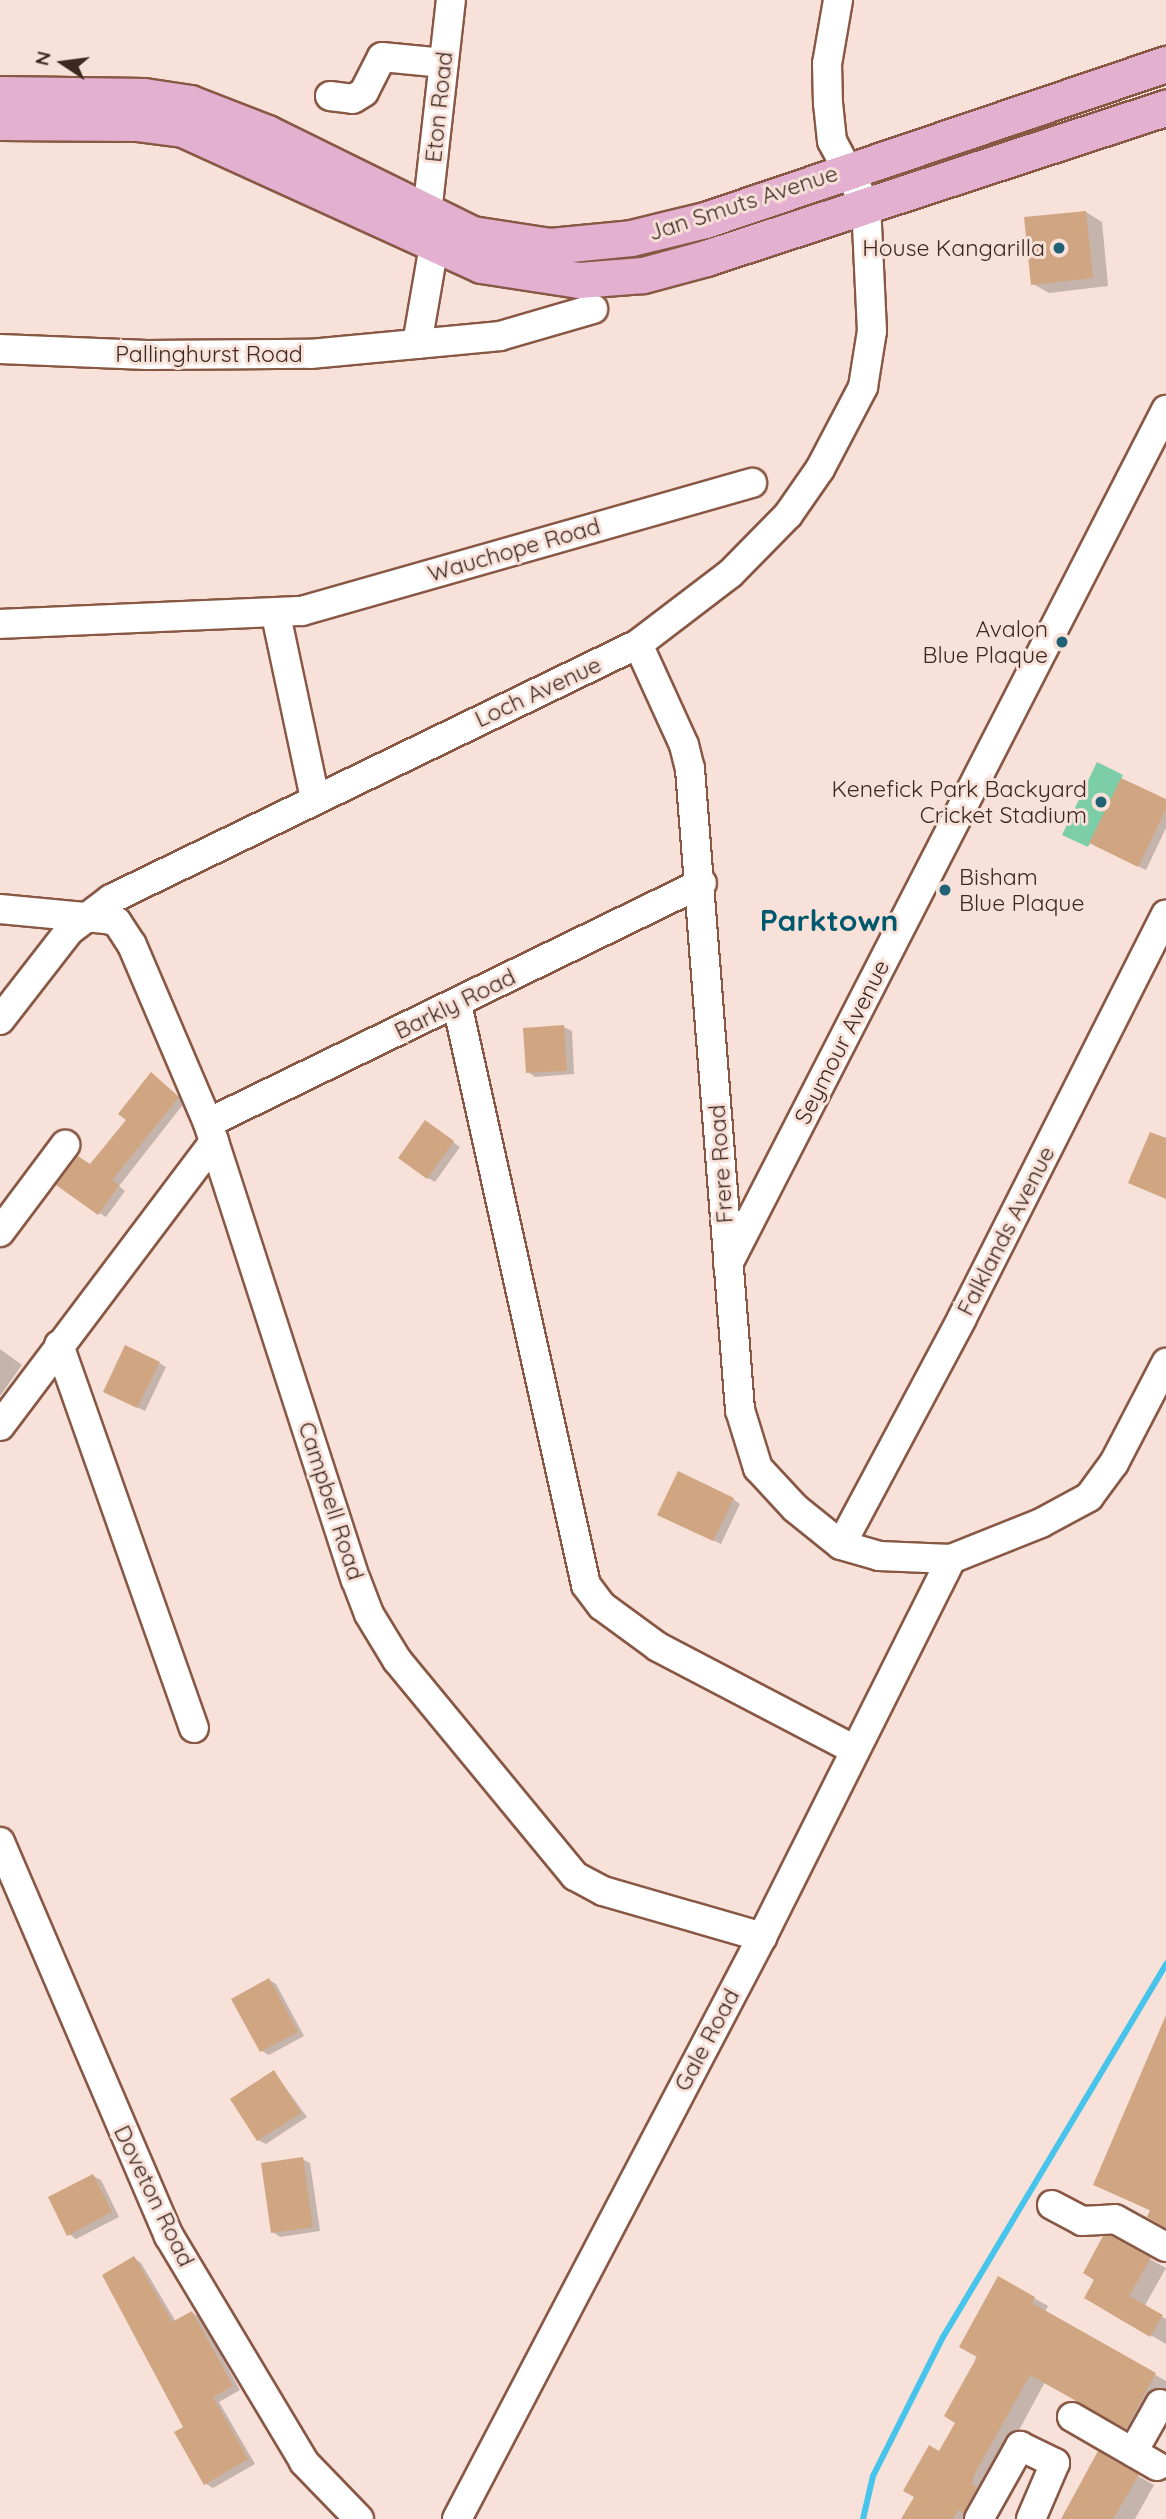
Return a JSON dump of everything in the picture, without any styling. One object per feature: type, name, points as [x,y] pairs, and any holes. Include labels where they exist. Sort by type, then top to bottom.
[{"type":"main road","name":"Jan Smuts Avenue","points":[[0,122],[136,123],[204,135],[430,230],[472,234],[512,243],[580,246],[705,220],[1166,64]]},
{"type":"main road","name":"Jan Smuts Avenue","points":[[0,94],[144,96],[190,103],[267,133],[430,230],[481,265],[536,276],[611,279],[706,258],[1166,108]]},
{"type":"street","name":"Eton Road","points":[[430,230],[451,0]]},
{"type":"street","points":[[838,0],[827,64],[832,141],[844,171],[866,205]]},
{"type":"street","points":[[330,96],[353,99],[364,92],[382,57],[444,63]]},
{"type":"street","name":"Loch Avenue","points":[[0,1020],[69,931],[85,917],[156,876],[638,644],[730,574],[771,536],[820,469],[863,387],[870,343],[866,205]]},
{"type":"street","points":[[417,344],[430,230]]},
{"type":"street","name":"Pallinghurst Road","points":[[0,349],[250,357],[500,336],[593,309]]},
{"type":"street","name":"Seymour Avenue","points":[[728,1264],[1157,447],[1166,410]]},
{"type":"street","name":"Wauchope Road","points":[[0,624],[276,615],[752,483]]},
{"type":"street","points":[[276,615],[315,799]]},
{"type":"street","name":"Frere Road","points":[[638,644],[684,745],[702,883],[728,1264],[740,1410],[747,1442],[773,1488],[841,1545],[879,1556],[951,1559]]},
{"type":"street","name":"Barkly Road","points":[[0,1426],[211,1132],[457,1003],[702,883]]},
{"type":"street","name":"Campbell Road","points":[[0,909],[117,922],[122,929],[211,1132],[356,1580],[380,1636],[517,1811],[575,1876],[603,1891],[762,1937]]},
{"type":"street","name":"Falklands Avenue","points":[[841,1545],[962,1318],[1166,915]]},
{"type":"street","points":[[457,1003],[589,1591],[658,1647],[855,1750]]},
{"type":"street","points":[[0,1232],[65,1145]]},
{"type":"street","points":[[59,1345],[194,1728]]},
{"type":"street","points":[[951,1559],[1041,1524],[1089,1497],[1114,1463],[1166,1363]]},
{"type":"street","name":"Gale Road","points":[[457,2519],[762,1937],[951,1559]]},
{"type":"street","name":"Doveton Road","points":[[0,1842],[169,2236],[303,2462],[359,2519]]},
{"type":"street","points":[[1052,2205],[1082,2221],[1115,2219],[1166,2247]]},
{"type":"street","points":[[1072,2417],[1145,2459],[1160,2404]]},
{"type":"street","points":[[979,2519],[1020,2445],[1055,2463],[1031,2519]]},
{"type":"green space","name":"Kenefick Park Backyard Cricket Stadium","points":[[1097,762],[1123,775],[1088,847],[1062,835]]},
{"type":"building","name":"House Kangarilla","points":[[1086,211],[1093,278],[1031,285],[1024,217]]},
{"type":"building","points":[[1121,778],[1166,799],[1166,809],[1138,867],[1089,843]]},
{"type":"building","points":[[564,1025],[567,1071],[526,1073],[523,1028]]},
{"type":"building","points":[[151,1072],[179,1097],[112,1180],[119,1185],[98,1215],[56,1185],[78,1156],[90,1164],[126,1120],[118,1114]]},
{"type":"building","points":[[425,1120],[454,1141],[427,1179],[398,1158]]},
{"type":"building","points":[[1150,1132],[1166,1138],[1166,1199],[1128,1183]]},
{"type":"building","points":[[125,1345],[160,1362],[137,1408],[103,1392]]},
{"type":"building","points":[[678,1471],[734,1498],[713,1541],[657,1515]]},
{"type":"building","points":[[269,1978],[298,2032],[260,2052],[231,1999]]},
{"type":"building","points":[[1166,2015],[1166,2228],[1147,2217],[1150,2210],[1093,2185]]},
{"type":"building","points":[[274,2070],[301,2113],[257,2141],[230,2099]]},
{"type":"building","points":[[303,2157],[313,2227],[271,2233],[261,2163]]},
{"type":"building","points":[[93,2174],[112,2212],[67,2236],[48,2197]]},
{"type":"building","points":[[1103,2236],[1111,2236],[1151,2258],[1129,2296],[1163,2315],[1150,2337],[1084,2298],[1094,2280],[1083,2273]]},
{"type":"building","points":[[134,2256],[172,2322],[192,2311],[233,2386],[213,2397],[248,2459],[204,2485],[174,2432],[183,2427],[102,2275]]},
{"type":"building","points":[[998,2276],[1035,2297],[1032,2303],[1156,2373],[1126,2429],[1030,2375],[975,2473],[972,2484],[977,2487],[963,2513],[958,2510],[953,2519],[901,2519],[914,2497],[903,2491],[929,2445],[939,2451],[955,2423],[944,2416],[977,2357],[959,2347]]},
{"type":"building","points":[[1098,2451],[1139,2475],[1113,2519],[1061,2519]]},
{"type":"waterway","points":[[863,2519],[873,2476],[943,2337],[1166,1964]]},
{"type":"place","name":"House Kangarilla","points":[[1059,248]]},
{"type":"place","name":"Avalon Blue Plaque","points":[[1062,642]]},
{"type":"place","name":"Kenefick Park Backyard Cricket Stadium","points":[[1101,802]]},
{"type":"place","name":"Bisham Blue Plaque","points":[[945,890]]},
{"type":"district","name":"Parktown","points":[[829,920]]}]
